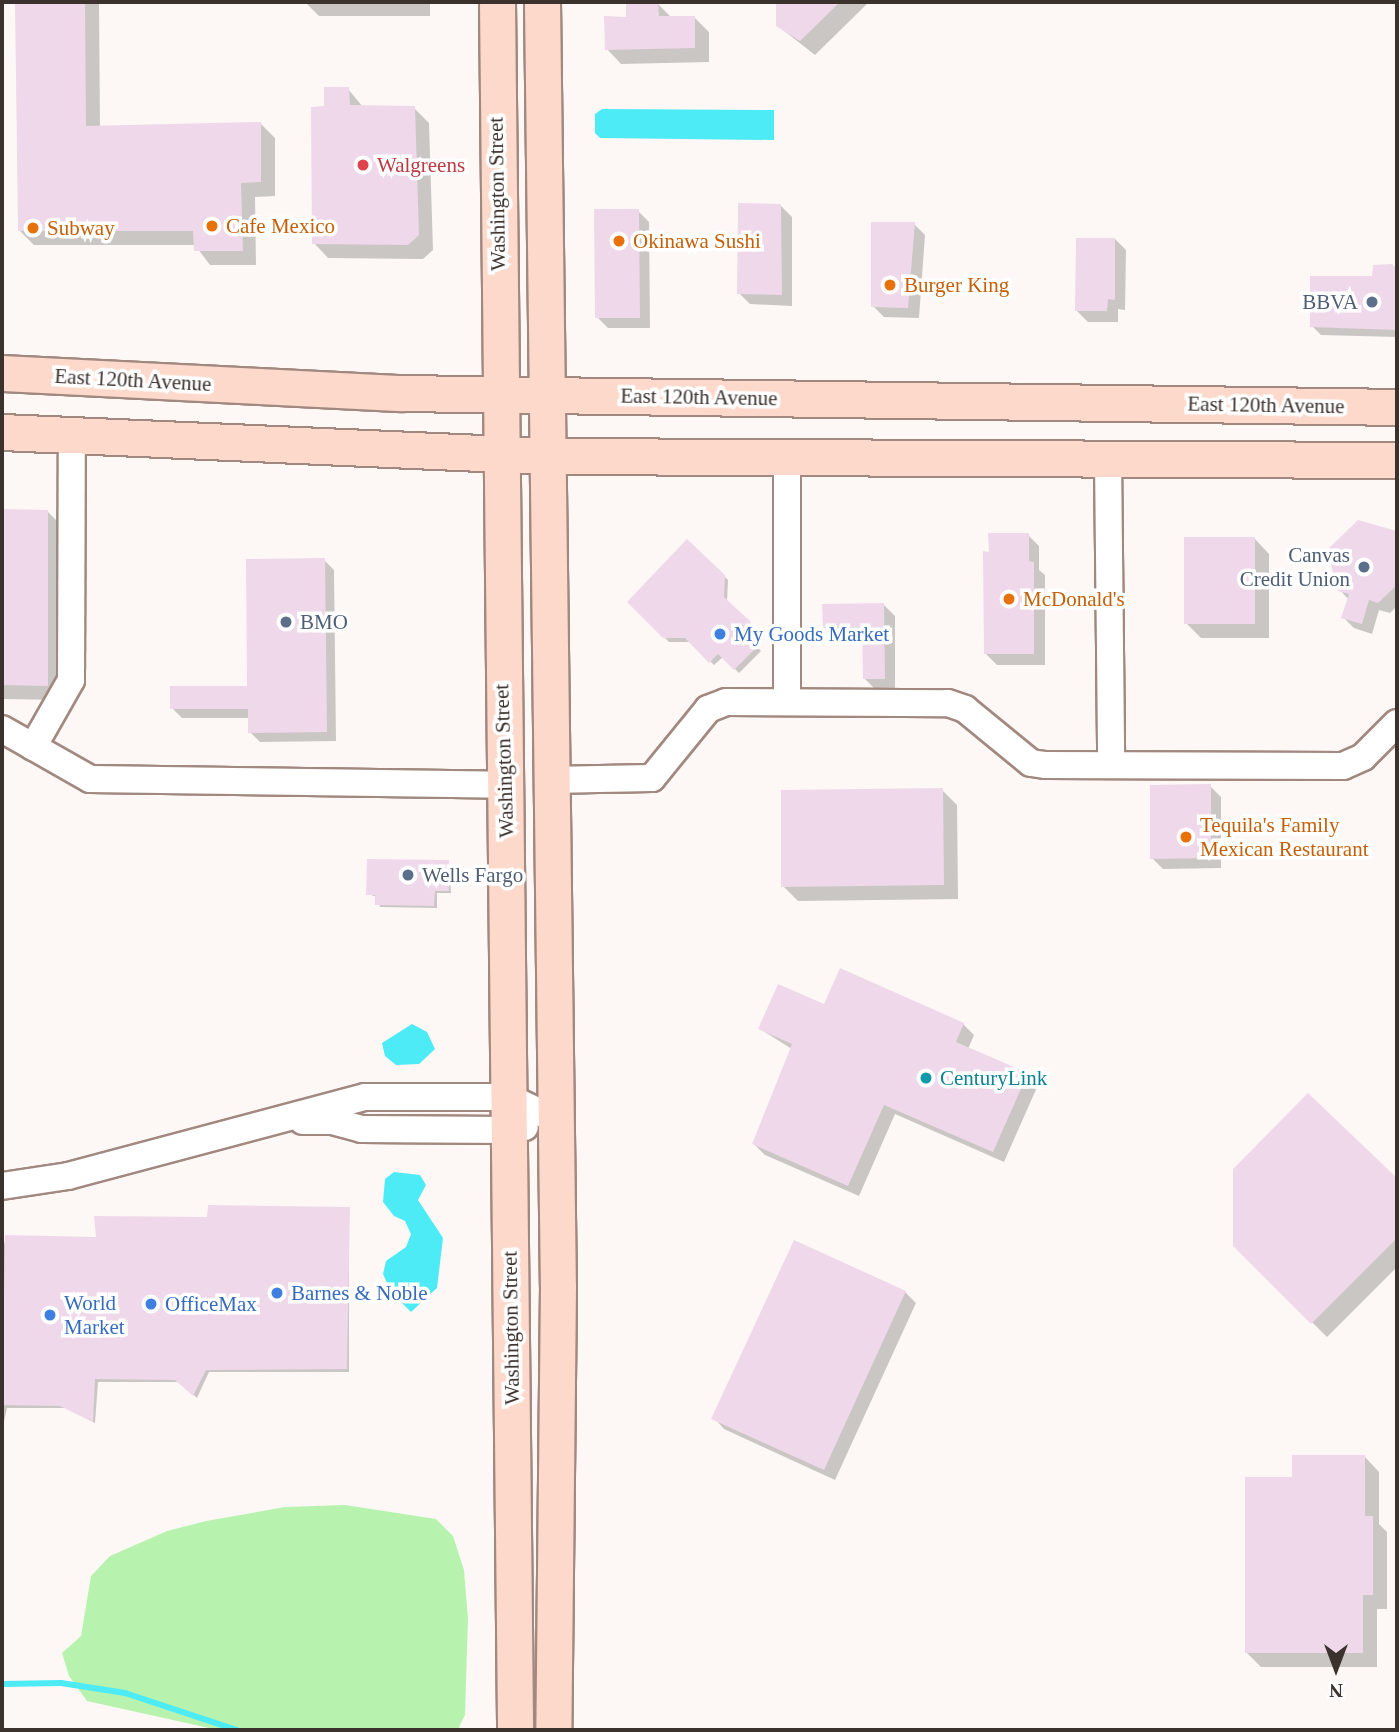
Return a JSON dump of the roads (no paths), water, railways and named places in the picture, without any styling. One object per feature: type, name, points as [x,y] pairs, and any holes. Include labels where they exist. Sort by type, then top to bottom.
[{"type":"main road","name":"Washington Street","points":[[497,2],[499,454],[515,1730]]},
{"type":"main road","points":[[542,2],[556,1120],[553,1730]]},
{"type":"main road","name":"East 120th Avenue","points":[[2,373],[500,395],[1397,407]]},
{"type":"main road","points":[[2,432],[549,456],[1397,460]]},
{"type":"main road","points":[[505,785],[520,789],[529,801],[534,887],[552,964]]},
{"type":"street","points":[[33,747],[71,680],[72,435]]},
{"type":"street","points":[[787,456],[787,702]]},
{"type":"street","points":[[1108,457],[1111,765]]},
{"type":"street","points":[[551,780],[645,780],[657,774],[713,705],[787,702],[948,703],[965,709],[1031,763],[1343,766],[1363,757],[1397,723]]},
{"type":"street","points":[[2,729],[90,779],[505,785]]},
{"type":"street","points":[[2,1186],[68,1176],[287,1121],[365,1097],[556,1120]]},
{"type":"water","points":[[602,109],[774,110],[774,140],[600,138],[595,133],[595,114]]},
{"type":"water","points":[[412,1024],[427,1032],[435,1049],[419,1064],[396,1065],[385,1056],[382,1043]]},
{"type":"water","points":[[394,1172],[420,1175],[426,1185],[418,1200],[443,1238],[437,1288],[411,1312],[391,1292],[383,1274],[386,1261],[406,1247],[411,1234],[405,1221],[394,1216],[383,1202],[385,1179]]},
{"type":"waterway","points":[[2,1684],[61,1683],[125,1693],[237,1730]]},
{"type":"place","name":"Walgreens","points":[[363,165]]},
{"type":"place","name":"Cafe Mexico","points":[[212,226]]},
{"type":"place","name":"Subway","points":[[33,228]]},
{"type":"place","name":"Okinawa Sushi","points":[[619,241]]},
{"type":"place","name":"Burger King","points":[[890,285]]},
{"type":"place","name":"BBVA","points":[[1372,302]]},
{"type":"place","name":"Canvas Credit Union","points":[[1364,567]]},
{"type":"place","name":"McDonald's","points":[[1009,599]]},
{"type":"place","name":"BMO","points":[[286,622]]},
{"type":"place","name":"My Goods Market","points":[[720,634]]},
{"type":"place","name":"Tequila's Family Mexican Restaurant","points":[[1186,837]]},
{"type":"place","name":"Wells Fargo","points":[[408,875]]},
{"type":"place","name":"CenturyLink","points":[[926,1078]]},
{"type":"place","name":"Barnes & Noble","points":[[277,1293]]},
{"type":"place","name":"OfficeMax","points":[[151,1304]]},
{"type":"place","name":"World Market","points":[[50,1315]]}]
